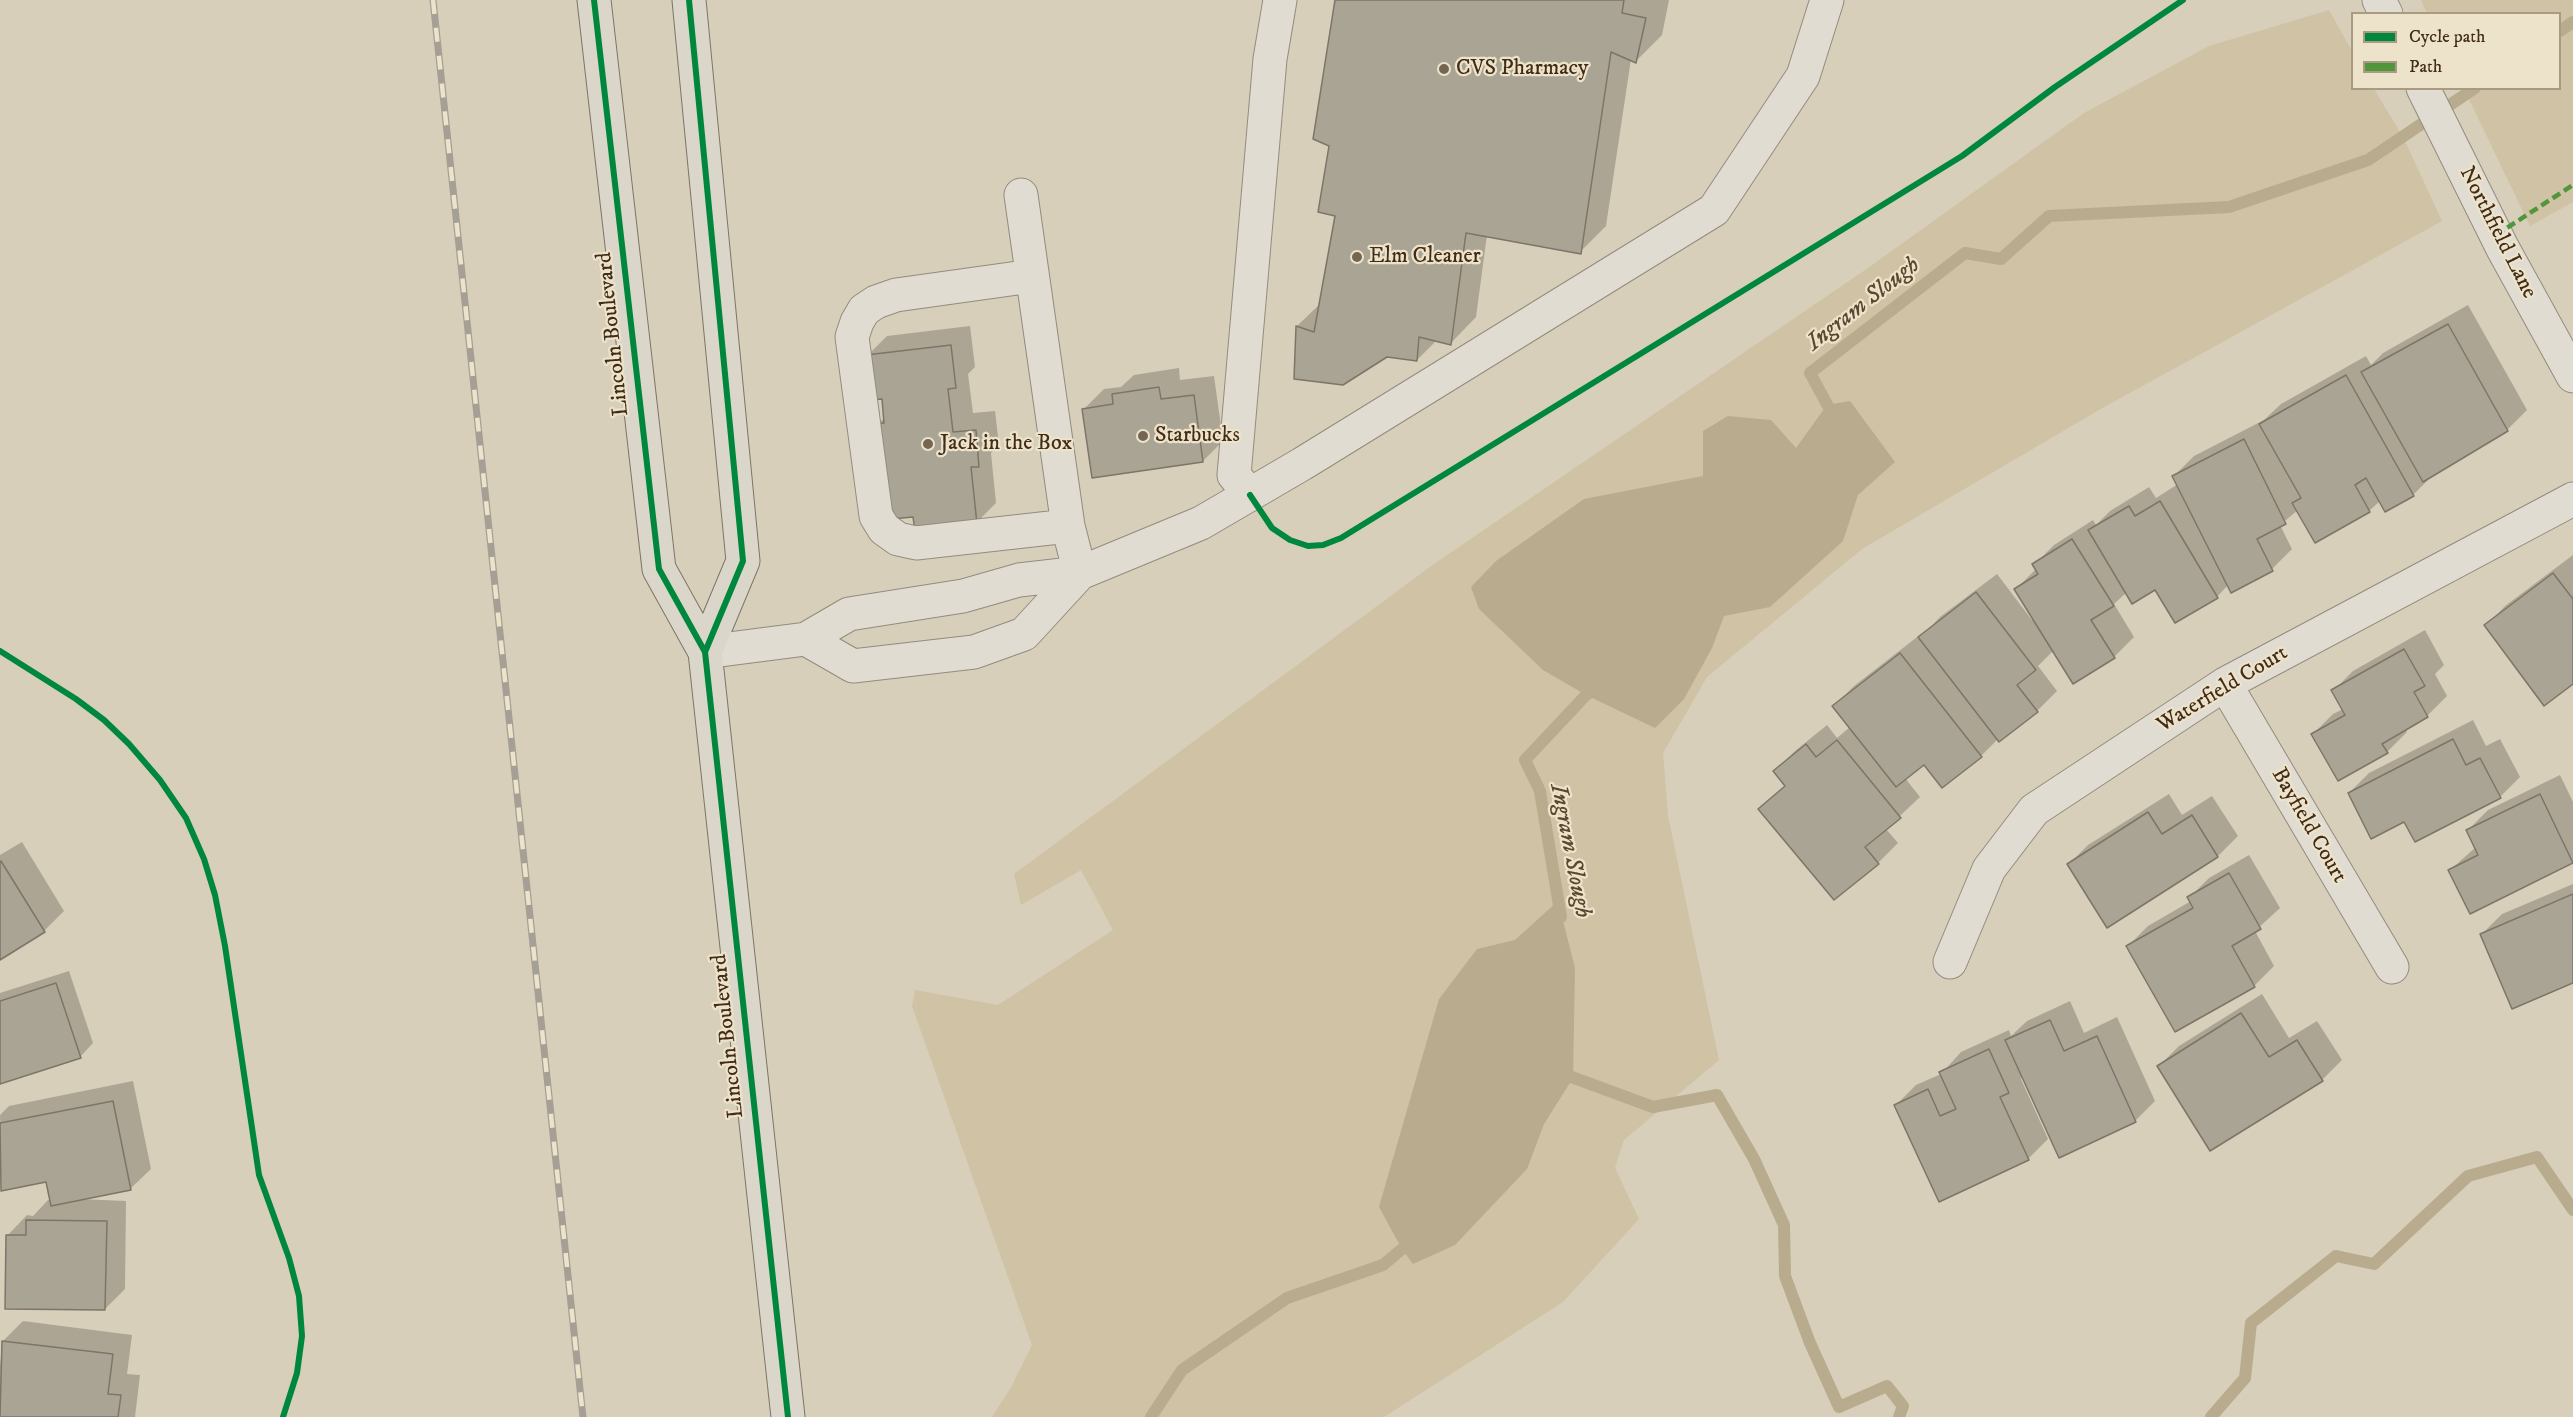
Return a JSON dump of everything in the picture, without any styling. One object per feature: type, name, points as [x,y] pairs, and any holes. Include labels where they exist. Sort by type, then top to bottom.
[{"type":"main road","name":"Lincoln Boulevard","points":[[594,0],[659,569],[705,652],[788,1417]]},
{"type":"main road","name":"Lincoln Boulevard","points":[[689,0],[743,561],[705,652]]},
{"type":"street","points":[[1250,495],[1234,475],[1270,59],[1280,0]]},
{"type":"street","points":[[705,652],[806,639],[849,614],[963,596],[1019,580],[1080,573],[1201,523],[1250,495],[1714,210],[1803,76],[1827,0]]},
{"type":"street","name":"Northfield Lane","points":[[2424,90],[2502,247],[2573,376]]},
{"type":"street","points":[[1020,195],[1068,526],[1080,573]]},
{"type":"street","points":[[1032,276],[896,295],[876,302],[864,310],[852,337],[876,516],[884,529],[898,539],[916,543],[1068,526]]},
{"type":"street","name":"Waterfield Court","points":[[1950,962],[1989,870],[2034,810],[2225,684],[2573,499]]},
{"type":"street","points":[[806,639],[853,666],[974,652],[1024,634],[1080,573]]},
{"type":"street","name":"Bayfield Court","points":[[2225,684],[2392,967]]},
{"type":"shaded area","points":[[2421,0],[2573,0],[2573,202],[2530,226],[2464,90],[2561,90],[2561,12],[2427,12]]},
{"type":"shaded area","points":[[2329,10],[2351,49],[2351,90],[2375,90],[2403,137],[2442,221],[2099,410],[1862,549],[1707,677],[1663,753],[1668,816],[1719,1060],[1624,1140],[1615,1168],[1639,1219],[1563,1302],[1384,1417],[992,1417],[1010,1389],[1032,1345],[912,1006],[915,990],[998,1005],[1113,930],[1081,870],[1021,905],[1014,874],[1434,564],[1868,268],[2084,113],[2209,46]]},
{"type":"shaded area","points":[[1850,401],[1895,462],[1858,495],[1843,541],[1770,607],[1724,616],[1712,648],[1684,699],[1655,728],[1586,695],[1543,670],[1479,609],[1471,587],[1496,561],[1584,499],[1703,476],[1703,431],[1728,416],[1771,420],[1796,448],[1827,405]]},
{"type":"shaded area","points":[[1558,901],[1575,968],[1573,1078],[1544,1124],[1527,1169],[1455,1245],[1413,1264],[1379,1207],[1439,999],[1477,949],[1515,940]]},
{"type":"building","points":[[1335,0],[1624,0],[1622,13],[1646,18],[1636,63],[1611,52],[1581,254],[1466,233],[1451,345],[1419,337],[1417,361],[1387,357],[1343,385],[1294,379],[1296,326],[1314,332],[1335,216],[1318,212],[1329,146],[1313,139]]},
{"type":"building","points":[[2448,324],[2508,431],[2423,482],[2361,372]]},
{"type":"building","name":"Jack in the Box","points":[[951,345],[956,388],[948,389],[953,432],[976,430],[979,467],[971,467],[977,524],[915,531],[913,517],[891,519],[876,424],[884,423],[882,399],[871,400],[866,355]]},
{"type":"building","points":[[2346,375],[2414,496],[2385,512],[2366,478],[2355,485],[2370,512],[2315,543],[2292,503],[2301,498],[2259,424]]},
{"type":"building","name":"Starbucks","points":[[1159,387],[1161,399],[1194,395],[1203,462],[1092,478],[1082,409],[1113,404],[1112,394]]},
{"type":"building","points":[[2244,439],[2286,524],[2257,539],[2273,571],[2231,593],[2172,476]]},
{"type":"building","points":[[2160,501],[2218,598],[2175,623],[2155,590],[2132,604],[2088,530],[2129,506],[2135,516]]},
{"type":"building","points":[[2072,539],[2114,606],[2091,620],[2115,658],[2073,684],[2014,589],[2038,574],[2032,564]]},
{"type":"building","points":[[2553,573],[2573,599],[2573,684],[2544,706],[2484,625]]},
{"type":"building","points":[[1976,592],[2036,670],[2017,685],[2038,712],[1999,742],[1918,637]]},
{"type":"building","points":[[2404,649],[2425,686],[2414,692],[2428,717],[2382,744],[2388,753],[2338,781],[2311,734],[2345,715],[2331,690]]},
{"type":"building","points":[[1900,653],[1982,757],[1942,788],[1924,765],[1896,787],[1832,706]]},
{"type":"building","points":[[2453,739],[2466,765],[2480,758],[2501,798],[2415,842],[2404,822],[2371,839],[2348,793]]},
{"type":"building","points":[[1837,740],[1901,818],[1865,847],[1879,864],[1834,900],[1758,809],[1785,786],[1773,771],[1806,744],[1816,757]]},
{"type":"building","points":[[2540,794],[2573,863],[2470,914],[2448,870],[2478,855],[2466,830]]},
{"type":"building","points":[[2148,812],[2162,834],[2192,815],[2218,857],[2107,928],[2067,864]]},
{"type":"building","points":[[0,862],[45,932],[0,960]]},
{"type":"building","points":[[2229,873],[2261,929],[2232,946],[2255,987],[2175,1032],[2126,946],[2193,908],[2187,897]]},
{"type":"building","points":[[2573,894],[2573,983],[2512,1009],[2480,934]]},
{"type":"building","points":[[56,983],[81,1058],[0,1084],[0,1001]]},
{"type":"building","points":[[2241,1013],[2269,1057],[2297,1040],[2323,1081],[2210,1151],[2157,1066]]},
{"type":"building","points":[[2050,1020],[2064,1051],[2097,1036],[2136,1122],[2059,1158],[2005,1040]]},
{"type":"building","points":[[1989,1049],[2009,1093],[2000,1097],[2029,1160],[1939,1202],[1894,1105],[1928,1089],[1940,1116],[1956,1109],[1939,1072]]},
{"type":"building","points":[[113,1101],[131,1190],[51,1206],[46,1182],[1,1191],[0,1123]]},
{"type":"building","points":[[26,1220],[107,1221],[105,1310],[5,1309],[6,1235],[26,1235]]},
{"type":"building","points":[[2,1341],[113,1354],[108,1394],[121,1395],[118,1417],[0,1417]]},
{"type":"waterway","name":"Ingram Slough","points":[[2561,30],[2573,22]]},
{"type":"waterway","name":"Ingram Slough","points":[[1834,417],[1810,373],[1965,253],[2001,259],[2049,216],[2229,207],[2368,160],[2472,90]]},
{"type":"waterway","name":"Ingram Slough","points":[[1561,917],[1540,791],[1525,760],[1586,695],[1598,687]]},
{"type":"waterway","name":"Ingram Slough","points":[[1558,1072],[1653,1107],[1717,1095],[1754,1159],[1784,1225],[1785,1276],[1810,1343],[1839,1407],[1887,1386],[1903,1406],[1899,1417]]},
{"type":"waterway","name":"Ingram Slough","points":[[2211,1417],[2245,1378],[2251,1323],[2336,1256],[2374,1264],[2468,1176],[2537,1157],[2573,1210]]},
{"type":"waterway","name":"Ingram Slough","points":[[1151,1417],[1182,1370],[1287,1298],[1383,1265],[1414,1239]]},
{"type":"railway","points":[[433,0],[583,1417]]},
{"type":"marked path","points":[[2496,235],[2573,185]]},
{"type":"cycle path","points":[[594,0],[659,569],[705,652],[788,1417]]},
{"type":"cycle path","points":[[689,0],[743,561],[705,652]]},
{"type":"cycle path","points":[[1250,495],[1272,528],[1290,540],[1308,546],[1323,545],[1341,538],[1962,156],[2055,87],[2183,0]]},
{"type":"cycle path","points":[[0,651],[76,699],[104,720],[129,744],[160,780],[186,818],[204,859],[215,895],[225,946],[259,1175],[289,1258],[299,1296],[302,1336],[297,1373],[283,1417]]},
{"type":"place","name":"CVS Pharmacy","points":[[1444,69]]},
{"type":"place","name":"Elm Cleaner","points":[[1357,257]]},
{"type":"place","name":"Starbucks","points":[[1143,436]]},
{"type":"place","name":"Jack in the Box","points":[[928,444]]}]
